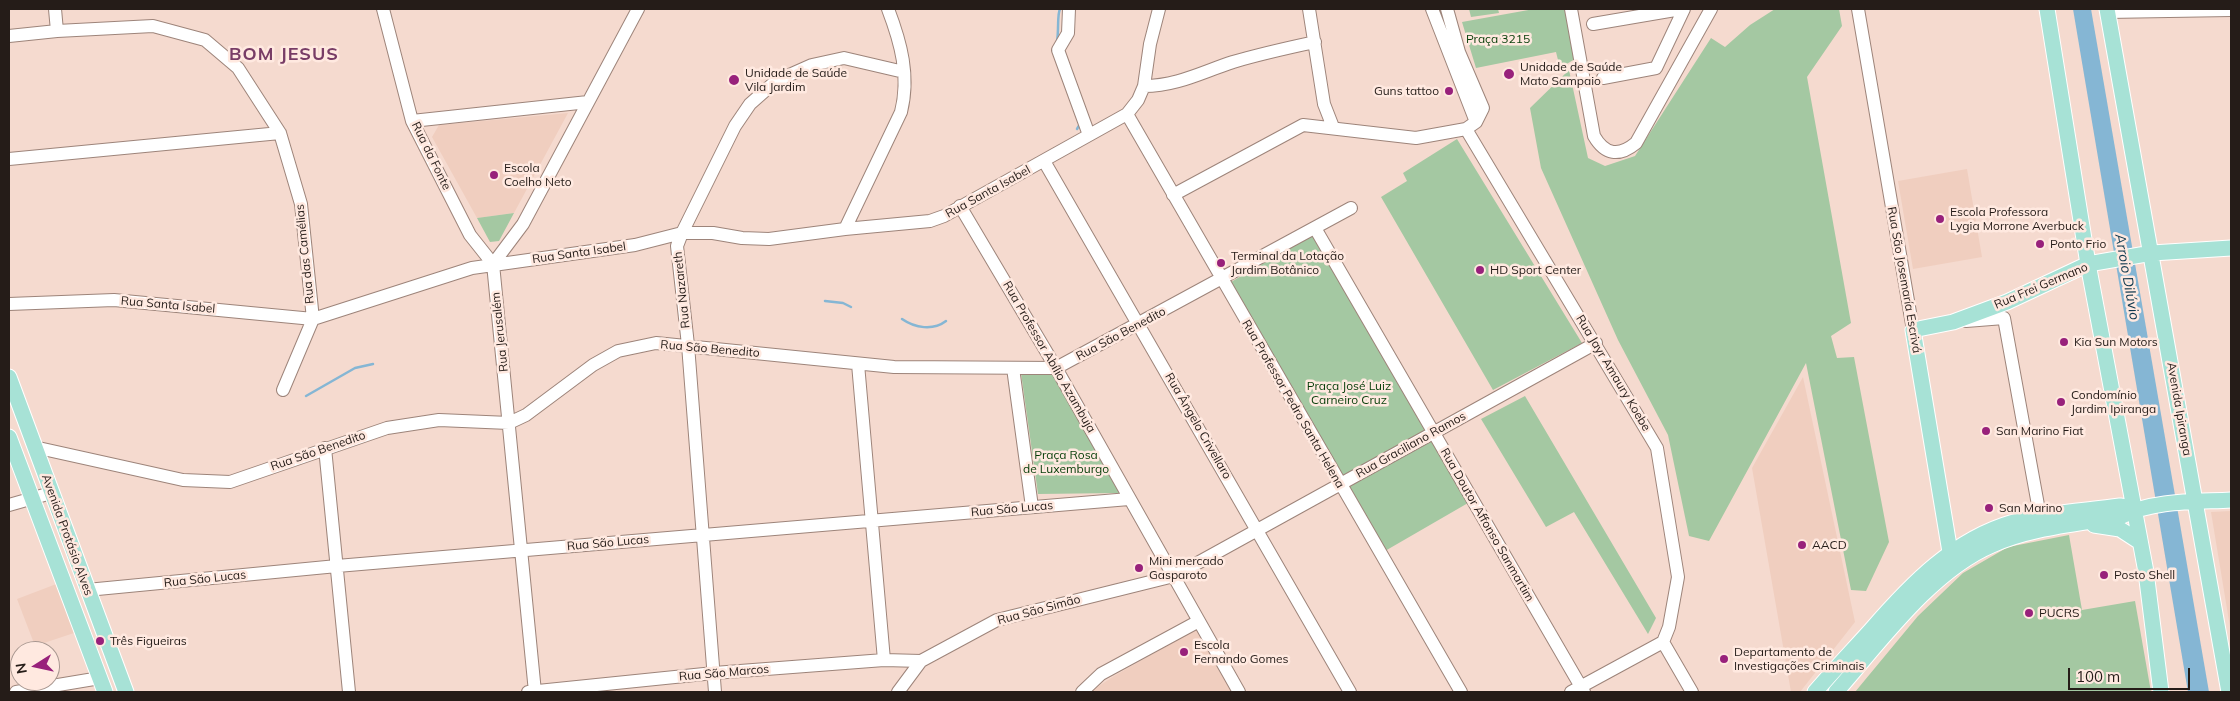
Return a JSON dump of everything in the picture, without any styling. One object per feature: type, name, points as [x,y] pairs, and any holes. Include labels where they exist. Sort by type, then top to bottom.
[{"type":"main road","points":[[2047,9],[2088,264],[2140,508],[2140,542],[2162,692]]},
{"type":"main road","name":"Avenida Ipiranga","points":[[2107,10],[2188,503],[2229,692]]},
{"type":"main road","name":"Rua Frei Germano","points":[[1913,330],[1953,322],[2007,302],[2088,264],[2146,254],[2231,248]]},
{"type":"main road","name":"Rua São Josemaría Escrivá","points":[[1913,330],[1952,559]]},
{"type":"main road","name":"Avenida Protásio Alves","points":[[9,377],[126,692]]},
{"type":"main road","name":"Avenida Protásio Alves","points":[[9,437],[103,685]]},
{"type":"main road","points":[[1815,692],[1908,589],[1989,532],[2014,522],[2040,516],[2120,506],[2140,508],[2231,500]]},
{"type":"main road","points":[[1836,692],[1952,559],[2015,536],[2122,516],[2140,508]]},
{"type":"main road","points":[[2080,523],[2120,529],[2140,542]]},
{"type":"street","points":[[55,9],[57,31]]},
{"type":"street","name":"Rua da Fonte","points":[[383,9],[412,121],[470,235],[494,264]]},
{"type":"street","points":[[494,264],[523,224],[638,9]]},
{"type":"street","points":[[845,229],[901,112],[906,94],[902,52],[888,9]]},
{"type":"street","points":[[1069,9],[1068,33],[1058,50],[1089,135]]},
{"type":"street","points":[[1127,114],[1138,100],[1144,86],[1150,44],[1159,9]]},
{"type":"street","name":"Rua Jayr Amaury Koebe","points":[[1432,9],[1471,125],[1657,448],[1678,577],[1669,627],[1663,642]]},
{"type":"street","points":[[1173,195],[1303,125],[1416,138],[1471,125],[1483,108],[1459,52],[1447,9]]},
{"type":"street","points":[[1571,9],[1594,136],[1600,146],[1613,153],[1626,151],[1636,143],[1711,9]]},
{"type":"street","points":[[1593,24],[1683,9]]},
{"type":"street","points":[[1603,78],[1656,68],[1683,9]]},
{"type":"street","name":"Rua São Josemaría Escrivá","points":[[1858,9],[1913,330]]},
{"type":"street","points":[[1308,10],[1315,42],[1324,104],[1333,127]]},
{"type":"street","points":[[2107,10],[2231,10]]},
{"type":"street","name":"Rua das Camélias","points":[[9,36],[57,31],[153,26],[205,40],[238,68],[280,133],[301,204],[312,319],[282,390]]},
{"type":"street","points":[[1144,86],[1161,86],[1188,80],[1232,63],[1315,42]]},
{"type":"street","name":"Rua Nazareth","points":[[715,692],[688,345],[677,246],[735,126],[750,104],[776,82],[812,65],[844,58],[904,72]]},
{"type":"street","points":[[412,121],[588,102]]},
{"type":"street","name":"Rua Santa Isabel","points":[[9,304],[114,300],[312,319],[472,268],[636,246],[682,233],[714,233],[742,238],[769,239],[930,221],[944,216],[1127,114]]},
{"type":"street","name":"Rua Professor Pedro Santa Helena","points":[[1127,114],[1461,692]]},
{"type":"street","points":[[9,160],[280,133]]},
{"type":"street","name":"Rua Ângelo Crivellaro","points":[[1044,160],[1350,692]]},
{"type":"street","name":"Rua Professor Abílio Azambuja","points":[[960,206],[1056,368],[1239,692]]},
{"type":"street","name":"Rua São Benedito","points":[[34,447],[183,480],[230,482],[387,428],[439,420],[509,423],[526,414],[593,365],[618,351],[656,343],[894,367],[1056,368],[1351,208]]},
{"type":"street","name":"Rua Doutor Affonso Sanmartim","points":[[1315,228],[1578,691]]},
{"type":"street","name":"Rua Jerusalém","points":[[494,264],[521,550],[532,692]]},
{"type":"street","points":[[1953,322],[2004,318],[2040,516]]},
{"type":"street","name":"Rua Graciliano Ramos","points":[[1174,576],[1596,343]]},
{"type":"street","points":[[858,364],[884,660]]},
{"type":"street","points":[[1013,368],[1032,508]]},
{"type":"street","points":[[325,448],[349,692]]},
{"type":"street","points":[[9,505],[51,493]]},
{"type":"street","name":"Rua São Lucas","points":[[87,590],[337,566],[1130,499]]},
{"type":"street","name":"Rua São Simão","points":[[898,692],[921,660],[997,620],[1174,576]]},
{"type":"street","points":[[1082,692],[1101,674],[1199,621]]},
{"type":"street","points":[[1578,691],[1663,642],[1692,692]]},
{"type":"street","name":"Rua São Marcos","points":[[532,692],[714,673],[884,660],[921,660]]},
{"type":"street","points":[[16,692],[103,685]]},
{"type":"shaded area","name":"Escola Coelho Neto","points":[[568,113],[514,213],[477,218],[432,137],[439,125]]},
{"type":"shaded area","name":"Escola Professora Lygia Morrone Averbuck","points":[[1967,169],[1982,257],[1913,269],[1898,181]]},
{"type":"shaded area","name":"AACD","points":[[1803,377],[1855,622],[1800,692],[1791,692],[1752,468]]},
{"type":"shaded area","points":[[2231,511],[2231,633],[2211,512]]},
{"type":"shaded area","points":[[59,583],[77,632],[50,641],[33,641],[17,599]]},
{"type":"shaded area","name":"Escola Fernando Gomes","points":[[1198,628],[1236,692],[1090,692],[1114,676]]},
{"type":"green space","points":[[1469,9],[1498,9],[1499,13],[1471,17]]},
{"type":"green space","name":"Praça 3215","points":[[1534,9],[1565,9],[1575,59],[1560,68],[1556,52],[1476,68],[1462,22]]},
{"type":"green space","points":[[1775,9],[1839,9],[1842,26],[1807,77],[1851,323],[1831,336],[1837,358],[1854,357],[1889,542],[1866,591],[1851,590],[1806,363],[1709,541],[1689,536],[1668,435],[1618,340],[1541,168],[1530,108],[1569,70],[1588,158],[1605,166],[1635,156],[1711,38],[1725,47],[1750,25]]},
{"type":"green space","name":"HD Sport Center","points":[[1457,139],[1582,343],[1493,390],[1381,197],[1407,181],[1403,173]]},
{"type":"green space","points":[[514,213],[499,241],[490,242],[477,218]]},
{"type":"green space","name":"Praça José Luiz Carneiro Cruz","points":[[1313,234],[1468,503],[1385,551],[1231,282]]},
{"type":"green space","name":"Praça Rosa de Luxemburgo","points":[[1052,372],[1120,493],[1038,494],[1021,373]]},
{"type":"green space","points":[[1525,396],[1656,618],[1648,634],[1574,512],[1546,527],[1481,419]]},
{"type":"green space","name":"PUCRS","points":[[2069,535],[2082,610],[2135,601],[2151,692],[1855,692],[1918,616],[1963,573],[2008,547]]},
{"type":"water","name":"Arroio Dilúvio","points":[[2073,9],[2091,9],[2209,692],[2188,692]]},
{"type":"waterway","points":[[1057,41],[1060,9]]},
{"type":"waterway","points":[[1077,129],[1080,124]]},
{"type":"waterway","points":[[825,301],[843,303],[851,307]]},
{"type":"waterway","points":[[902,319],[913,325],[924,327],[935,326],[946,321]]},
{"type":"waterway","points":[[306,396],[355,368],[373,364]]},
{"type":"place","name":"Unidade de Saúde Mato Sampaio","points":[[1509,74]]},
{"type":"place","name":"Unidade de Saúde Vila Jardim","points":[[734,80]]},
{"type":"place","name":"Guns tattoo","points":[[1449,91]]},
{"type":"place","name":"Escola Coelho Neto","points":[[494,175]]},
{"type":"place","name":"Escola Professora Lygia Morrone Averbuck","points":[[1940,219]]},
{"type":"place","name":"Ponto Frio","points":[[2040,244]]},
{"type":"place","name":"Terminal da Lotação Jardim Botânico","points":[[1221,263]]},
{"type":"place","name":"HD Sport Center","points":[[1480,270]]},
{"type":"place","name":"Kia Sun Motors","points":[[2064,342]]},
{"type":"place","name":"Condomínio Jardim Ipiranga","points":[[2061,402]]},
{"type":"place","name":"San Marino Fiat","points":[[1986,431]]},
{"type":"place","name":"San Marino","points":[[1989,508]]},
{"type":"place","name":"AACD","points":[[1802,545]]},
{"type":"place","name":"Mini mercado Gasparoto","points":[[1139,568]]},
{"type":"place","name":"Posto Shell","points":[[2104,575]]},
{"type":"place","name":"PUCRS","points":[[2029,613]]},
{"type":"place","name":"Três Figueiras","points":[[100,641]]},
{"type":"place","name":"Escola Fernando Gomes","points":[[1184,652]]},
{"type":"place","name":"Departamento de Investigações Criminais","points":[[1724,659]]},
{"type":"district","name":"BOM JESUS","points":[[284,55]]}]
